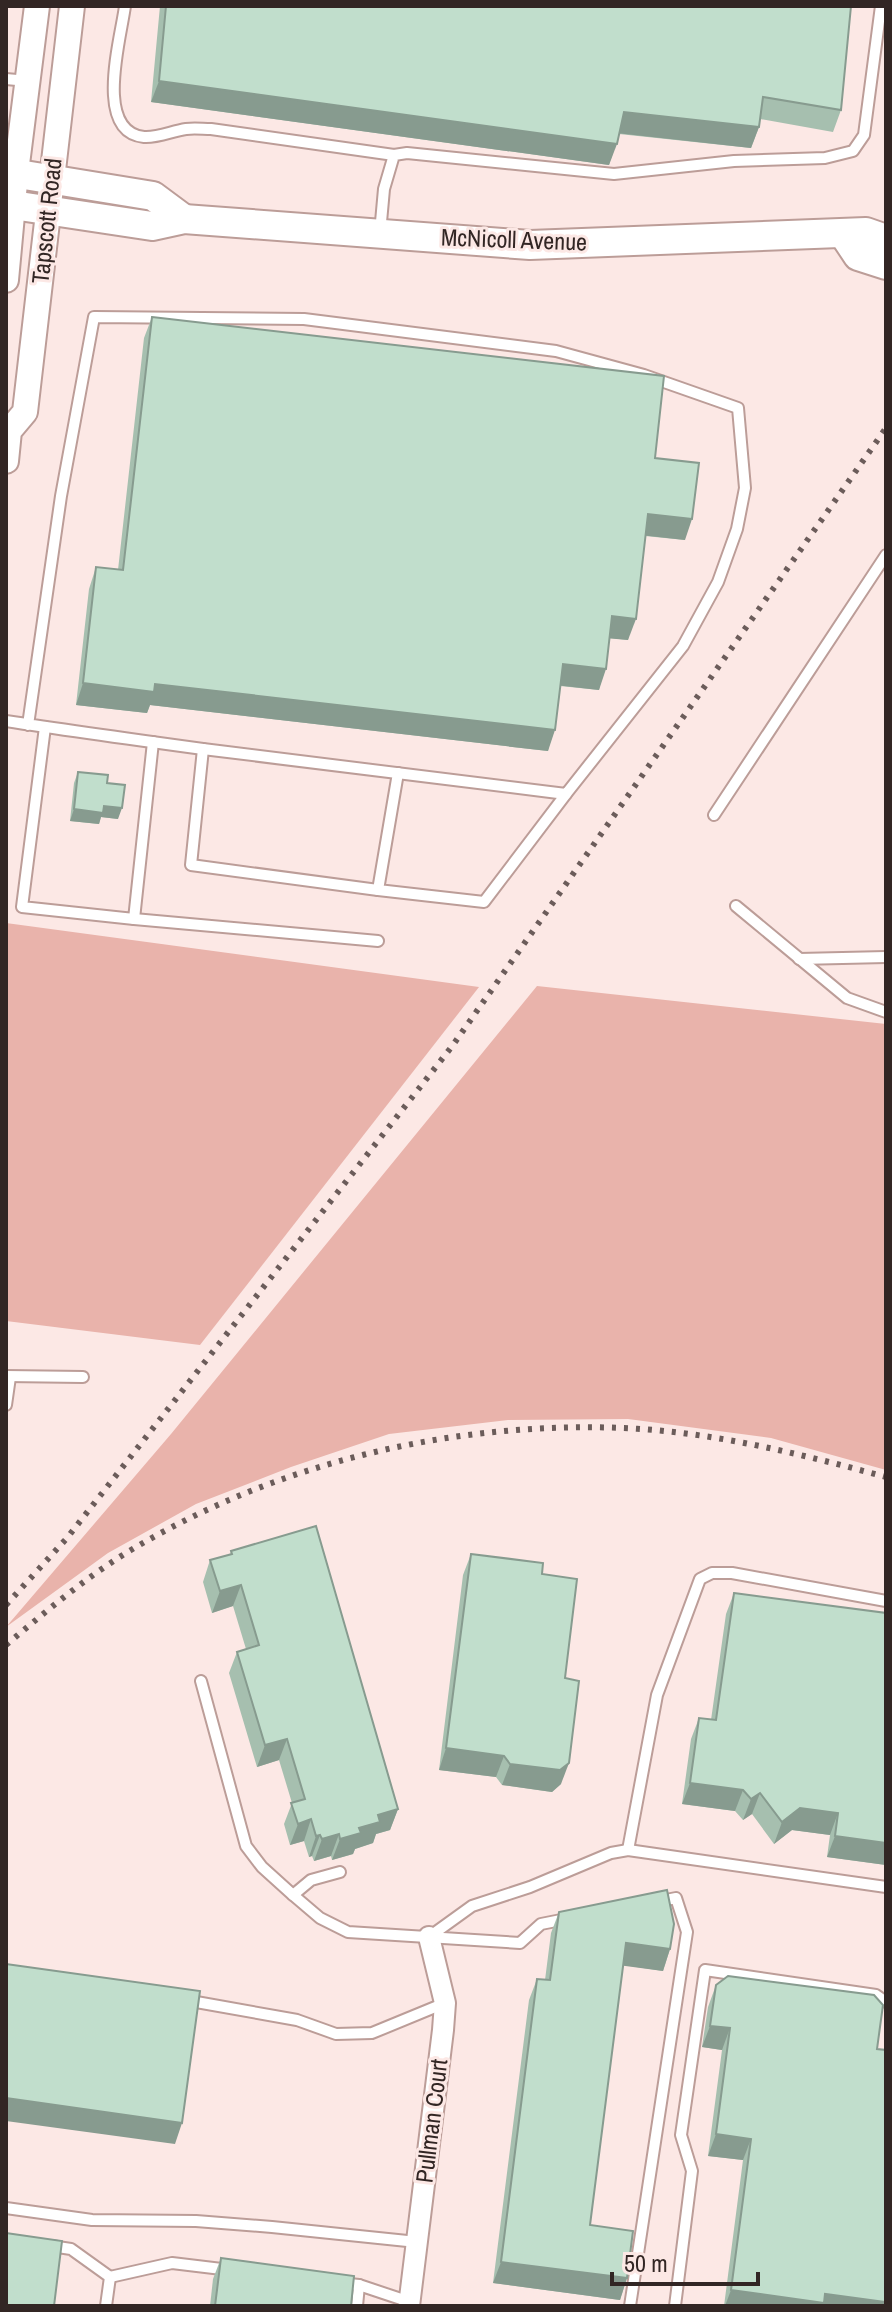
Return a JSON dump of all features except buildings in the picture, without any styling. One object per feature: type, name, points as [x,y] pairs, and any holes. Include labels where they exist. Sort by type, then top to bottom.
[{"type":"main road","points":[[11,172],[153,196],[184,219]]},
{"type":"main road","name":"McNicoll Avenue","points":[[9,204],[152,226],[184,219],[530,245],[866,232],[886,239]]},
{"type":"main road","points":[[844,235],[858,256],[886,265]]},
{"type":"street","name":"Tapscott Road","points":[[6,280],[17,80],[37,6]]},
{"type":"street","name":"Tapscott Road","points":[[6,461],[8,428],[25,412],[72,6]]},
{"type":"street","name":"Pullman Court","points":[[409,2304],[445,2003],[429,1937]]},
{"type":"lane","points":[[125,6],[112,98],[116,116],[126,131],[143,137],[187,129],[211,129],[394,155],[407,153],[614,174],[734,161],[825,158],[853,151],[864,135],[881,6]]},
{"type":"lane","points":[[380,234],[384,189],[394,155]]},
{"type":"lane","points":[[28,725],[58,510],[94,317],[304,319],[556,351],[644,375],[738,408],[745,488],[737,529],[718,582],[683,646],[484,902],[191,865],[203,749]]},
{"type":"lane","points":[[714,815],[886,555]]},
{"type":"lane","points":[[6,721],[566,794]]},
{"type":"lane","points":[[45,727],[22,907],[378,941]]},
{"type":"lane","points":[[134,919],[153,742]]},
{"type":"lane","points":[[378,890],[398,773]]},
{"type":"lane","points":[[736,906],[847,998],[886,1012]]},
{"type":"lane","points":[[799,959],[886,957]]},
{"type":"lane","points":[[6,1405],[8,1376],[83,1377]]},
{"type":"lane","points":[[628,1850],[657,1695],[700,1579],[712,1573],[732,1573],[886,1601]]},
{"type":"lane","points":[[201,1681],[246,1846],[262,1867],[320,1918],[348,1932],[520,1943],[541,1924],[571,1918]]},
{"type":"lane","points":[[429,1937],[472,1906],[530,1887],[611,1853],[628,1850],[886,1887]]},
{"type":"lane","points":[[293,1895],[311,1880],[340,1872]]},
{"type":"lane","points":[[630,2306],[687,1932],[676,1898],[646,1904]]},
{"type":"lane","points":[[675,2306],[692,2171],[681,2135],[705,1970],[876,1995],[886,2002]]},
{"type":"lane","points":[[173,1998],[297,2020],[336,2034],[372,2033],[445,2003]]},
{"type":"lane","points":[[6,2208],[92,2220],[257,2225],[417,2242]]},
{"type":"lane","points":[[45,2245],[71,2249],[110,2277],[172,2263],[234,2270]]},
{"type":"lane","points":[[106,2306],[110,2277]]},
{"type":"lane","points":[[328,2281],[359,2285],[409,2304]]},
{"type":"lane","points":[[357,2306],[359,2285]]},
{"type":"shaded area","points":[[6,923],[479,987],[200,1345],[6,1321]]},
{"type":"shaded area","points":[[537,986],[886,1024],[886,1470],[771,1438],[628,1419],[508,1420],[389,1434],[196,1504],[108,1553],[6,1627],[171,1434]]},
{"type":"railway","points":[[6,1605],[67,1538],[453,1045],[886,428]]},
{"type":"railway","points":[[6,1645],[95,1574],[183,1522],[303,1472],[366,1454],[430,1441],[494,1432],[559,1428],[657,1430],[756,1445],[886,1477]]}]
